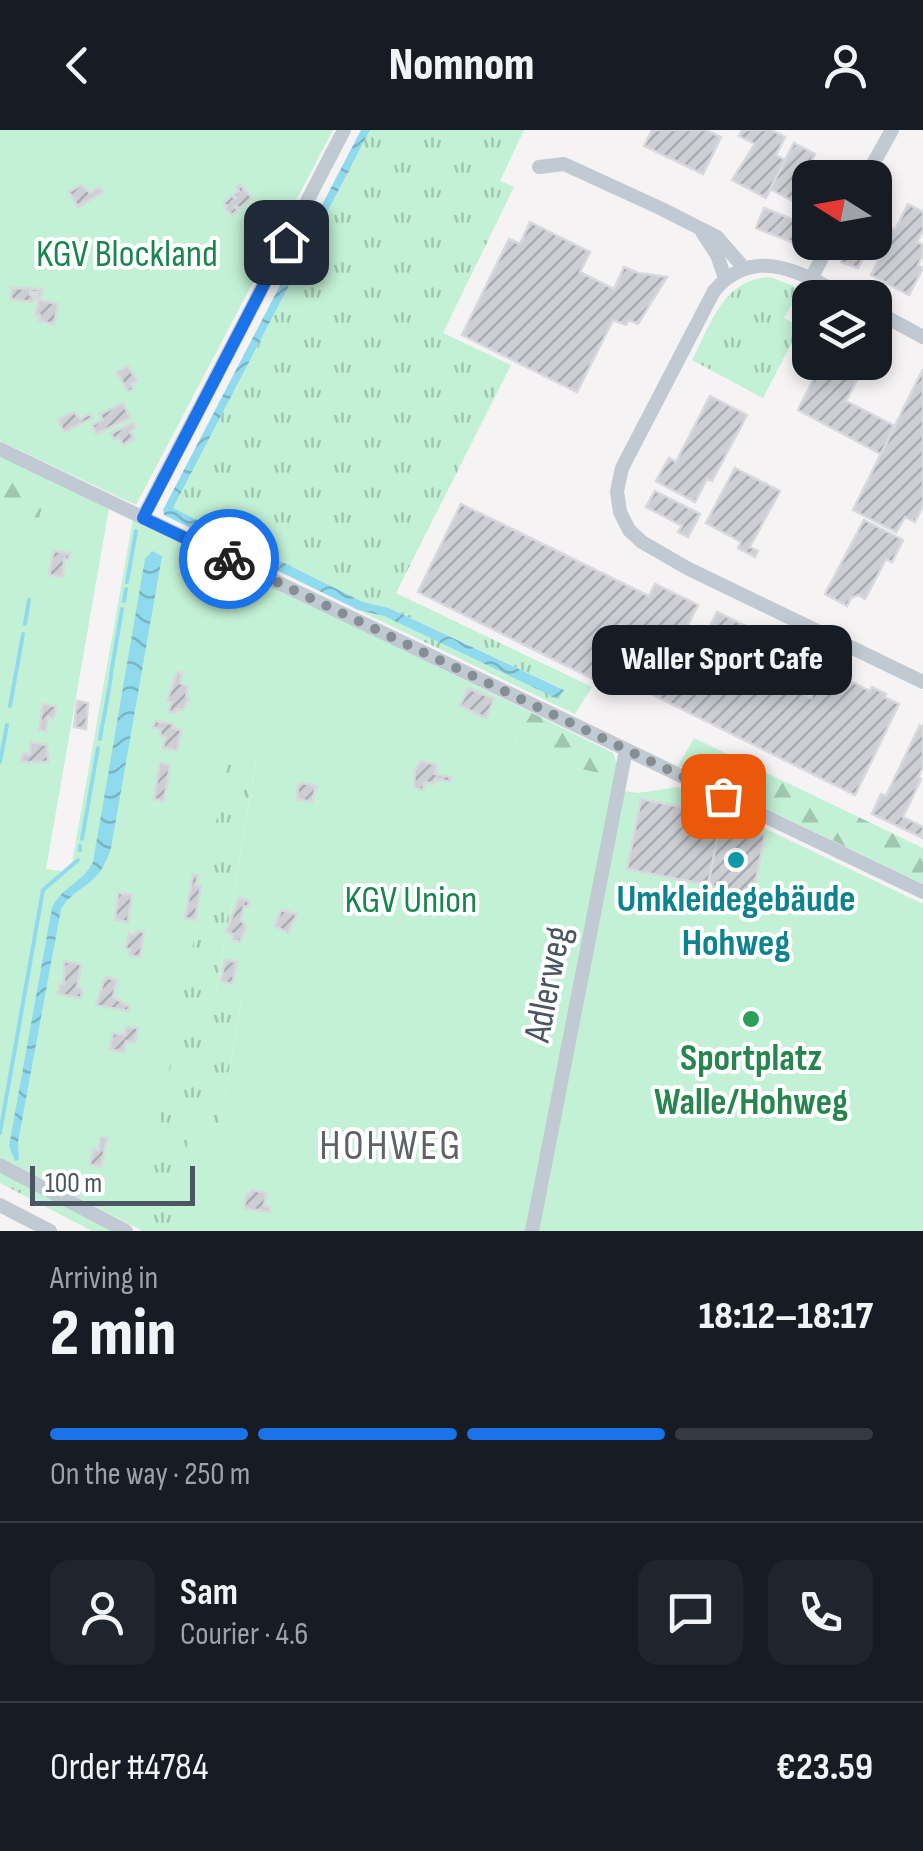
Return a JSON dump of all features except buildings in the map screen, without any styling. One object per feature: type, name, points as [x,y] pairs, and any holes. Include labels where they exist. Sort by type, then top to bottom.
[{"type":"street","points":[[143,518],[344,130]]},
{"type":"street","points":[[875,160],[892,130]]},
{"type":"street","points":[[539,167],[564,164],[702,231],[734,273]]},
{"type":"street","points":[[821,260],[811,279],[774,266],[734,273],[714,291],[622,468],[617,490],[620,512],[629,530],[668,558],[923,682]]},
{"type":"street","points":[[892,320],[923,336]]},
{"type":"street","points":[[0,449],[923,892]]},
{"type":"street","name":"Adlerweg","points":[[532,1231],[626,750]]},
{"type":"street","points":[[0,1164],[126,1231]]},
{"type":"street","points":[[0,1205],[50,1231]]},
{"type":"green space","name":"KGV Blockland","points":[[0,130],[333,130],[136,505],[0,441]]},
{"type":"green space","points":[[370,130],[524,130],[500,181],[514,187],[443,333],[511,365],[396,593],[592,687],[575,714],[358,610],[384,616],[557,698],[563,689],[389,608],[363,602],[173,508]]},
{"type":"green space","points":[[770,277],[792,286],[792,304],[784,318],[792,322],[792,342],[763,398],[692,360],[721,306],[740,286]]},
{"type":"green space","points":[[0,456],[50,479],[39,519],[0,510]]},
{"type":"green space","name":"KGV Union","points":[[50,479],[109,508],[46,869],[62,871],[72,863],[133,519],[524,709],[515,747],[558,757],[558,764],[616,777],[624,791],[638,793],[678,787],[923,904],[923,1231],[171,1231],[192,1120],[219,1125],[242,1000],[216,994],[257,758],[229,754],[139,1229],[0,1157],[0,510],[39,518]]},
{"type":"green space","points":[[524,709],[613,753],[618,766],[616,777],[557,764],[515,747]]},
{"type":"green space","points":[[694,738],[923,848],[923,884],[678,766]]},
{"type":"green space","points":[[228,754],[257,757],[216,993],[242,999],[219,1125],[192,1121],[171,1231],[142,1231],[139,1229]]},
{"type":"green space","points":[[0,1171],[115,1231],[92,1231],[0,1183]]},
{"type":"water","points":[[361,130],[370,130],[173,508],[363,602],[389,608],[564,690],[558,699],[384,616],[358,610],[164,515],[163,510]]},
{"type":"water","points":[[152,551],[162,556],[111,848],[100,872],[61,909],[18,1142],[19,1160],[15,1161],[9,1146],[52,908],[93,862],[145,559]]},
{"type":"waterway","points":[[127,582],[136,531]]},
{"type":"waterway","points":[[124,601],[126,589]]},
{"type":"waterway","points":[[25,624],[29,600]]},
{"type":"waterway","points":[[111,674],[122,609]]},
{"type":"waterway","points":[[10,706],[23,634]]},
{"type":"waterway","points":[[103,723],[111,677]]},
{"type":"waterway","points":[[0,762],[7,725]]},
{"type":"waterway","points":[[100,739],[102,726]]},
{"type":"waterway","points":[[82,839],[98,748]]},
{"type":"waterway","points":[[0,1133],[43,890],[78,860]]},
{"type":"way so far","points":[[229,559],[723,796]]},
{"type":"place","name":"Waller Sport Cafe","points":[[723,796]]},
{"type":"place","name":"Umkleidegebäude Hohweg","points":[[736,860]]},
{"type":"place","name":"Sportplatz Walle/Hohweg","points":[[751,1019]]},
{"type":"district","name":"HOHWEG","points":[[391,1146]]},
{"type":"route","points":[[229,559],[143,518],[286,242]]}]
